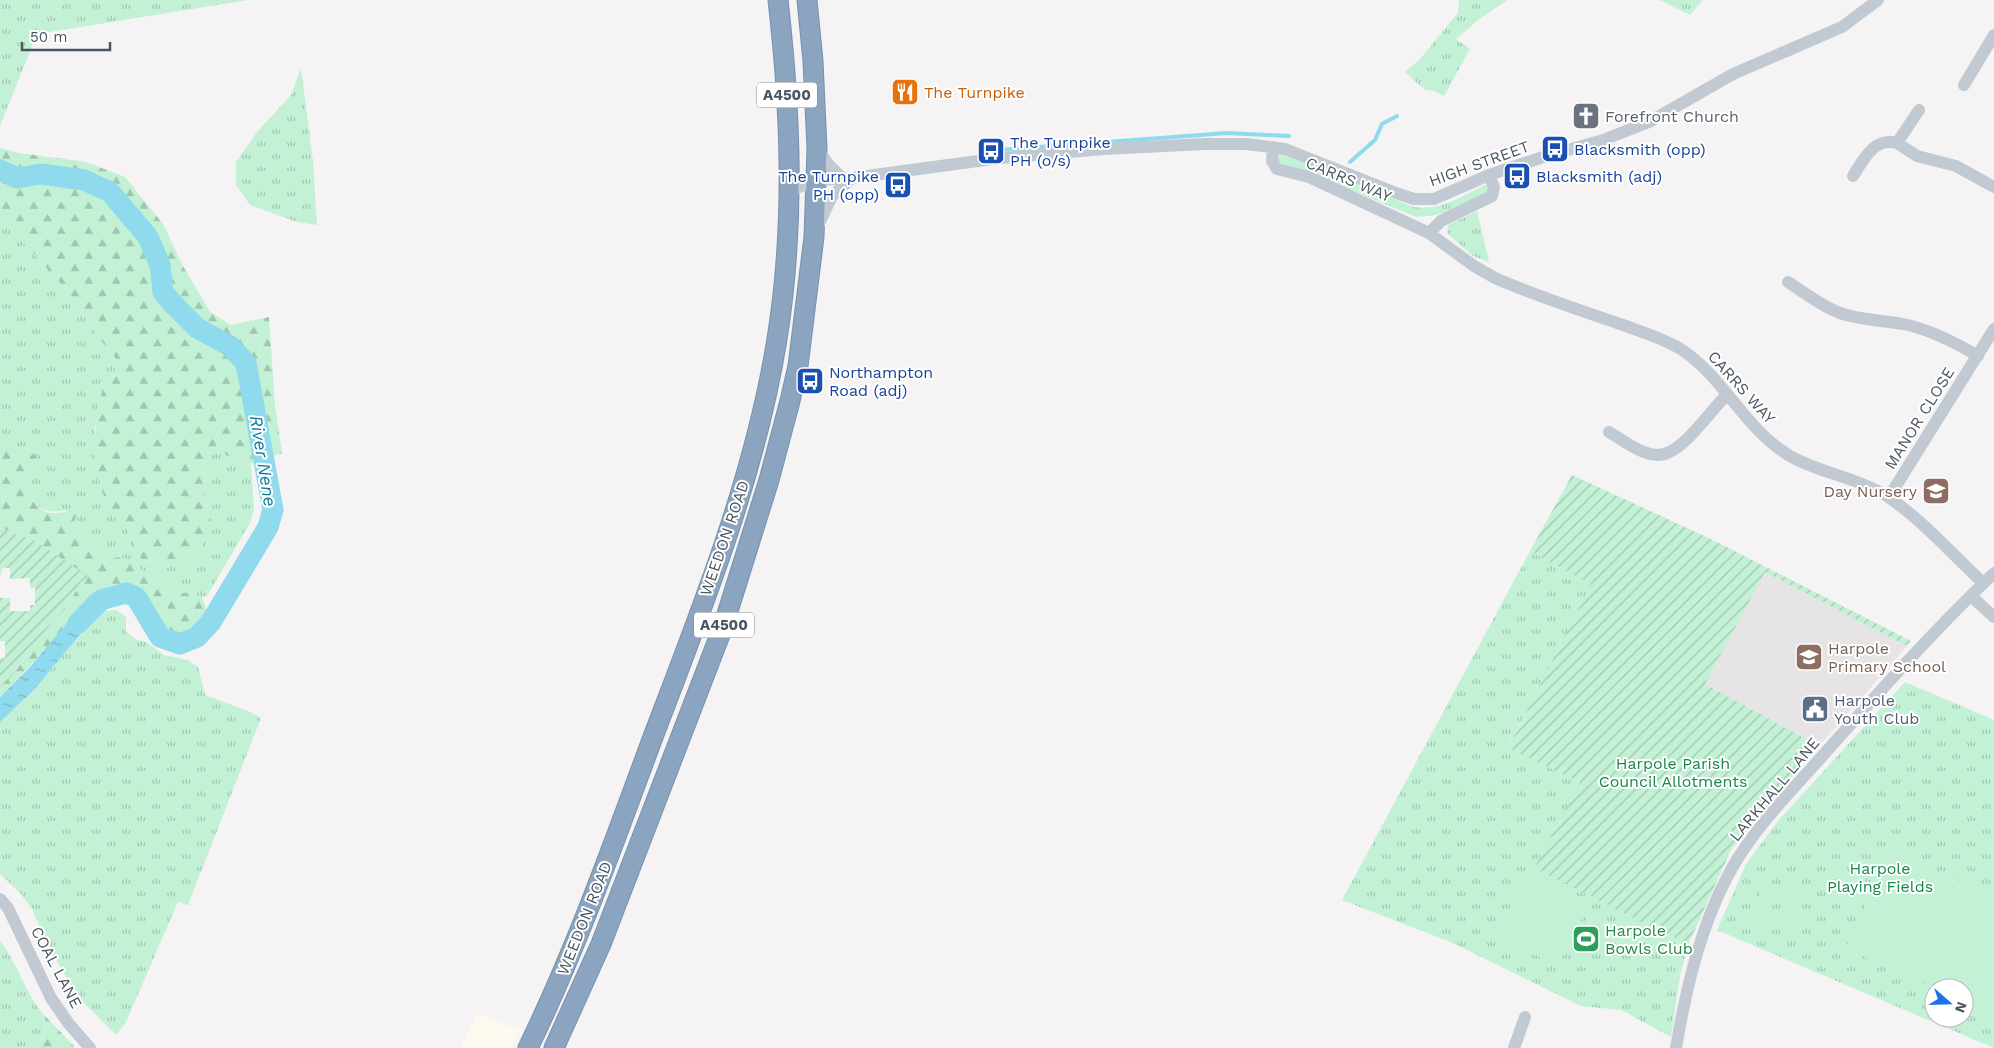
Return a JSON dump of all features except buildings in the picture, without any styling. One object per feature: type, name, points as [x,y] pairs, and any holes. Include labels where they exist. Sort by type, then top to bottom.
[{"type":"highway","name":"WEEDON ROAD","points":[[528,1048],[581,932],[681,665],[740,495],[758,432],[777,339],[787,254],[790,191],[786,74],[778,0]]},
{"type":"highway","name":"WEEDON ROAD","points":[[554,1048],[601,944],[723,627],[772,472],[790,401],[799,357],[814,237],[817,149],[813,61],[807,0]]},
{"type":"street","name":"HIGH STREET","points":[[790,191],[816,180],[847,178],[1000,158],[1095,149],[1204,144],[1273,147],[1302,155],[1414,199],[1434,199],[1490,175],[1542,157],[1603,140],[1648,122],[1733,74],[1842,27],[1878,0]]},
{"type":"street","points":[[1964,85],[1990,51],[1994,35]]},
{"type":"street","points":[[1898,144],[1919,110]]},
{"type":"street","points":[[1852,176],[1869,151],[1877,145],[1888,141],[1898,144],[1917,156],[1956,166],[1994,187]]},
{"type":"street","name":"CARRS WAY","points":[[1273,147],[1272,161],[1277,169],[1309,177],[1429,232],[1474,266],[1495,278],[1679,348],[1712,374],[1727,395],[1772,444],[1819,470],[1857,480],[1889,497],[1929,531],[1983,583]]},
{"type":"street","points":[[814,237],[832,196],[847,178],[829,166],[817,149]]},
{"type":"street","points":[[1429,232],[1441,221],[1492,196],[1494,187],[1490,175]]},
{"type":"street","name":"MANOR CLOSE","points":[[1788,282],[1816,302],[1839,312],[1859,319],[1908,325],[1928,332],[1978,356]]},
{"type":"street","name":"MANOR CLOSE","points":[[1889,497],[1994,329]]},
{"type":"street","points":[[1609,432],[1643,451],[1659,455],[1666,453],[1684,443],[1713,408],[1727,395]]},
{"type":"street","name":"LARKHALL LANE","points":[[1676,1048],[1685,993],[1695,958],[1721,890],[1738,858],[1763,826],[1906,662],[1994,573]]},
{"type":"street","points":[[1971,596],[1994,617]]},
{"type":"street","name":"COAL LANE","points":[[0,899],[8,908],[51,998],[69,1024],[90,1048]]},
{"type":"street","points":[[1514,1048],[1525,1017]]},
{"type":"shaded area","name":"Harpole Primary School","points":[[1765,571],[1907,646],[1819,746],[1705,684]]},
{"type":"shaded area","points":[[477,1014],[521,1030],[511,1048],[460,1048]]},
{"type":"green space","points":[[0,0],[248,0],[37,34],[0,126]]},
{"type":"green space","points":[[1459,0],[1507,0],[1478,20],[1456,39],[1470,49],[1444,96],[1434,91],[1425,90],[1405,72],[1420,59],[1458,13]]},
{"type":"green space","points":[[1659,0],[1703,0],[1690,15]]},
{"type":"green space","points":[[301,68],[313,161],[317,225],[297,222],[250,205],[236,185],[236,162],[257,132],[291,95]]},
{"type":"green space","points":[[0,148],[19,153],[86,162],[125,177],[163,224],[183,266],[210,312],[231,325],[269,317],[275,406],[282,453],[243,466],[217,449],[206,455],[204,501],[211,520],[202,547],[188,560],[164,564],[144,561],[132,550],[129,531],[123,521],[108,509],[98,476],[95,432],[104,384],[116,375],[115,357],[72,297],[0,218]]},
{"type":"green space","points":[[1281,154],[1414,207],[1424,208],[1442,205],[1485,185],[1488,186],[1490,191],[1460,207],[1436,215],[1416,217],[1315,175],[1280,163],[1277,161]]},
{"type":"green space","points":[[1477,211],[1489,262],[1473,256],[1447,233],[1448,225]]},
{"type":"green space","points":[[0,218],[72,297],[115,357],[116,375],[104,384],[94,430],[101,488],[108,508],[124,519],[130,535],[132,550],[144,561],[164,564],[211,520],[204,501],[206,455],[217,449],[243,466],[251,464],[254,510],[250,523],[207,596],[202,597],[190,593],[175,592],[161,581],[145,575],[138,566],[106,566],[96,549],[74,534],[66,510],[51,511],[41,508],[29,494],[25,487],[29,468],[37,456],[24,447],[0,448]]},
{"type":"green space","points":[[24,447],[37,456],[29,468],[25,487],[40,508],[53,513],[67,512],[77,515],[72,525],[74,534],[96,549],[106,566],[114,558],[121,557],[138,566],[145,575],[161,581],[175,592],[190,593],[202,597],[211,622],[192,639],[177,644],[165,640],[156,630],[134,596],[125,593],[109,597],[75,620],[0,697],[0,687],[10,678],[52,622],[65,610],[81,582],[34,540],[0,528],[0,448]]},
{"type":"green space","name":"Harpole Parish Council Allotments","points":[[1572,475],[1713,540],[1911,641],[1907,646],[1765,572],[1705,684],[1819,746],[1767,805],[1731,850],[1688,945],[1534,868],[1580,782],[1508,748],[1591,584],[1530,551]]},
{"type":"green space","points":[[0,528],[34,540],[88,576],[81,582],[65,610],[52,622],[10,678],[0,687],[0,658],[5,658],[5,641],[0,641],[0,598],[10,598],[10,611],[30,611],[30,605],[35,605],[35,588],[30,588],[30,578],[10,579],[10,568],[3,568],[0,575]]},
{"type":"green space","points":[[1530,551],[1592,584],[1508,747],[1580,782],[1535,868],[1688,945],[1680,976],[1671,1037],[1621,1010],[1581,1006],[1453,943],[1342,900]]},
{"type":"green space","points":[[116,610],[126,617],[126,632],[137,640],[146,642],[164,655],[188,660],[198,667],[205,695],[248,711],[261,718],[188,905],[178,902],[126,1022],[116,1035],[79,998],[50,950],[32,909],[21,894],[0,874],[0,722],[34,690],[88,625],[104,611]]},
{"type":"green space","name":"Harpole Playing Fields","points":[[1905,682],[1994,720],[1994,1048],[1947,1028],[1974,1028],[1974,978],[1924,978],[1924,1018],[1717,930],[1746,864],[1778,821]]},
{"type":"green space","points":[[1889,850],[1994,896],[1994,1013],[1974,1004],[1974,978],[1924,978],[1924,983],[1846,949]]},
{"type":"green space","points":[[1528,873],[1589,905],[1557,966],[1496,934]]},
{"type":"green space","points":[[1763,881],[1802,891],[1798,909],[1759,900]]},
{"type":"green space","points":[[1757,906],[1797,915],[1793,933],[1753,924]]},
{"type":"green space","points":[[0,941],[7,950],[38,1008],[45,1016],[46,1030],[39,1046],[36,1048],[0,1048]]},
{"type":"green space","points":[[45,1016],[75,1048],[36,1048],[39,1046],[46,1030]]},
{"type":"water","points":[[91,594],[104,611],[88,625],[34,690],[0,722],[0,697],[29,668]]},
{"type":"waterway","points":[[1350,162],[1375,140],[1382,124],[1397,116]]},
{"type":"waterway","points":[[999,150],[1227,133],[1289,136]]},
{"type":"waterway","name":"River Nene","points":[[0,170],[17,178],[41,174],[84,180],[110,192],[148,237],[160,265],[163,292],[197,328],[230,346],[246,363],[273,510],[268,527],[211,622],[197,637],[180,644],[160,637],[136,597],[126,593],[101,600],[78,623]]},
{"type":"place","name":"The Turnpike","points":[[905,92]]},
{"type":"place","name":"Forefront Church","points":[[1586,116]]},
{"type":"place","name":"Blacksmith (opp)","points":[[1555,149]]},
{"type":"place","name":"The Turnpike PH (o/s)","points":[[991,151]]},
{"type":"place","name":"Blacksmith (adj)","points":[[1517,176]]},
{"type":"place","name":"The Turnpike PH (opp)","points":[[898,185]]},
{"type":"place","name":"Northampton Road (adj)","points":[[810,381]]},
{"type":"place","name":"Day Nursery","points":[[1936,491]]},
{"type":"place","name":"Harpole Primary School","points":[[1809,657]]},
{"type":"place","name":"Harpole Youth Club","points":[[1815,709]]},
{"type":"place","name":"Harpole Bowls Club","points":[[1586,939]]}]
